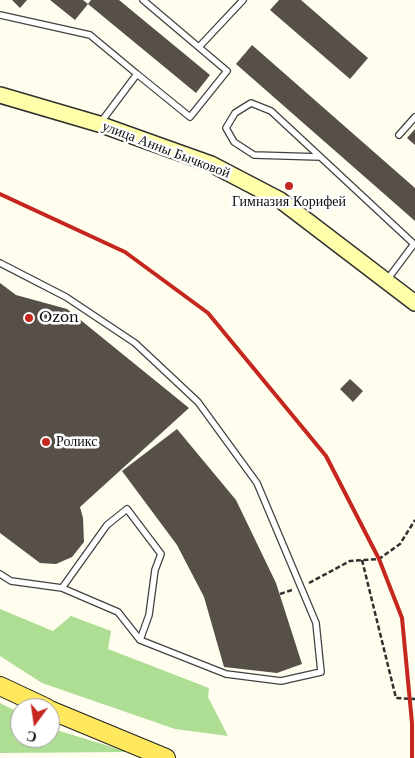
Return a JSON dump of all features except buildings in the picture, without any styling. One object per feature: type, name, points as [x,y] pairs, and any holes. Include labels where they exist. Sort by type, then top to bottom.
[{"type":"main road","points":[[0,686],[25,698]]},
{"type":"main road","points":[[60,714],[166,758]]},
{"type":"street","name":"улица Анны Бычковой","points":[[0,96],[99,124],[211,164],[255,186],[302,215],[415,303]]},
{"type":"lane","points":[[0,15],[90,35],[190,117],[227,71],[143,0]]},
{"type":"lane","points":[[199,47],[243,0]]},
{"type":"lane","points":[[99,124],[137,74]]},
{"type":"lane","points":[[320,157],[254,155],[234,142],[226,128],[235,113],[251,103],[271,111],[414,244],[387,280]]},
{"type":"lane","points":[[399,135],[415,116]]},
{"type":"lane","points":[[0,263],[66,297],[135,343],[198,402],[257,483],[316,622],[321,672],[281,681],[226,674],[140,640],[118,612],[62,588],[11,582],[0,574]]},
{"type":"lane","points":[[62,588],[107,525],[128,509],[161,554],[155,570],[149,615],[140,640]]},
{"type":"path","points":[[280,594],[301,586],[350,561],[379,559],[400,544],[415,520]]},
{"type":"path","points":[[362,560],[396,698],[415,699]]},
{"type":"green space","points":[[0,609],[53,631],[71,616],[111,631],[108,649],[209,688],[208,697],[228,736],[175,729],[42,683],[0,656]]},
{"type":"green space","points":[[0,703],[10,708],[10,748],[60,748],[60,731],[128,752],[0,753]]},
{"type":"railway","points":[[0,194],[125,252],[208,313],[326,456],[379,559],[402,618],[412,723],[412,758]]},
{"type":"place","name":"Гимназия Корифей","points":[[289,186]]},
{"type":"place","name":"Ozon","points":[[29,318]]},
{"type":"place","name":"Роликс","points":[[46,442]]}]
